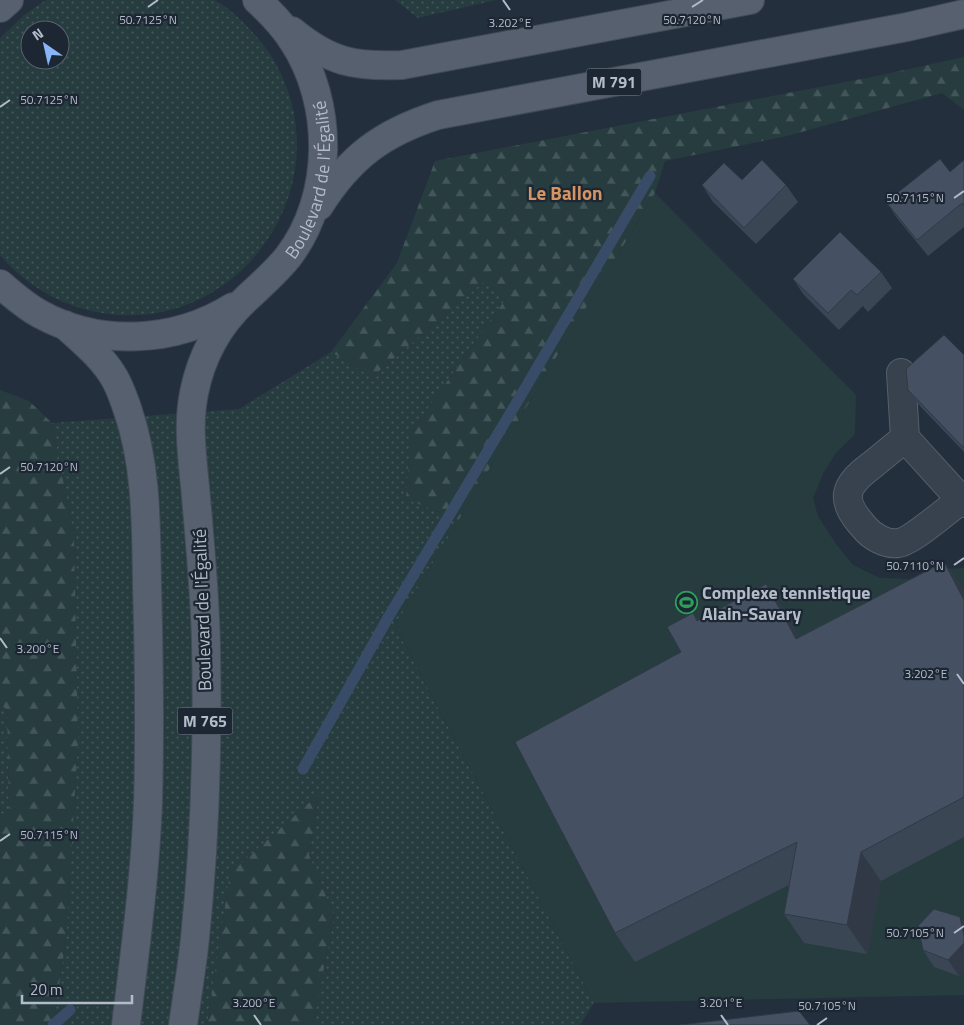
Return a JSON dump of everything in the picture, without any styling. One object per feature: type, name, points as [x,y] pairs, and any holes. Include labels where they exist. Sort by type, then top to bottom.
[{"type":"main road","points":[[0,8],[9,0]]},
{"type":"main road","points":[[265,8],[321,52],[346,62],[378,66],[428,61],[750,0]]},
{"type":"main road","name":"Boulevard de l'Égalité","points":[[183,1025],[195,940],[203,846],[205,742],[206,643],[202,566],[192,448],[191,416],[194,393],[203,360],[215,337],[228,318],[245,300],[270,279],[290,254],[306,226],[317,195],[323,164],[324,132],[318,100],[308,69],[293,41],[265,8]]},
{"type":"main road","name":"M 791","points":[[306,226],[333,184],[346,168],[392,132],[438,115],[898,29],[964,14]]},
{"type":"main road","name":"Boulevard de l'Égalité","points":[[0,284],[16,298],[40,314],[65,325],[95,334],[126,337],[158,335],[189,328],[218,317],[245,300]]},
{"type":"main road","name":"Boulevard de l'Égalité","points":[[65,325],[95,353],[113,374],[124,399],[134,428],[146,514],[148,804],[138,931],[126,1025]]},
{"type":"street","points":[[901,373],[905,438],[962,501],[909,538],[898,543],[876,537],[867,531],[857,520],[848,499],[850,488],[855,478],[905,438]]},
{"type":"green space","points":[[46,0],[213,0],[228,8],[252,32],[270,54],[292,105],[296,157],[285,206],[260,249],[225,284],[180,307],[129,315],[74,306],[34,286],[16,272],[0,255],[0,38],[24,15]]},
{"type":"green space","points":[[395,0],[496,0],[418,18]]},
{"type":"green space","points":[[964,57],[964,110],[942,93],[787,136],[665,161],[655,193],[459,520],[406,499],[411,432],[505,300],[483,282],[372,377],[331,352],[397,263],[435,161],[877,76]]},
{"type":"green space","name":"Complexe tennistique Alain-Savary","points":[[655,193],[856,395],[855,434],[836,453],[824,472],[813,498],[818,516],[836,544],[853,565],[880,578],[915,579],[943,569],[964,568],[964,995],[594,1003],[395,626]]},
{"type":"green space","points":[[483,282],[505,300],[411,432],[406,499],[459,520],[395,626],[594,1003],[580,1025],[313,1025],[334,916],[309,855],[319,795],[230,873],[207,1025],[53,1025],[66,940],[78,741],[74,536],[52,423],[239,409],[331,352],[372,377]]},
{"type":"green space","points":[[0,390],[29,401],[52,423],[74,536],[78,741],[66,940],[53,1025],[0,1025],[0,815],[9,811],[7,710],[0,704]]},
{"type":"green space","points":[[0,704],[7,710],[9,811],[0,815]]},
{"type":"green space","points":[[319,794],[309,855],[334,916],[313,1025],[207,1025],[230,873]]},
{"type":"building","points":[[940,159],[950,172],[964,160],[964,206],[962,203],[917,240],[886,202]]},
{"type":"building","points":[[762,160],[786,185],[744,228],[702,185],[724,163],[742,180]]},
{"type":"building","points":[[840,232],[881,272],[857,295],[851,290],[828,313],[793,279]]},
{"type":"building","points":[[944,335],[964,355],[964,448],[908,390],[906,369]]},
{"type":"building","points":[[944,562],[964,600],[964,797],[861,852],[847,925],[784,914],[797,842],[615,933],[515,742],[681,652],[667,627],[693,613],[697,621],[766,584],[796,639]]},
{"type":"building","points":[[934,909],[960,917],[964,943],[948,960],[923,950],[918,926]]},
{"type":"building","points":[[799,1011],[810,1025],[680,1025]]},
{"type":"waterway","points":[[303,769],[389,616],[650,176]]},
{"type":"waterway","points":[[53,1025],[70,1010]]},
{"type":"place","name":"Complexe tennistique Alain-Savary","points":[[686,602]]},
{"type":"district","name":"Le Ballon","points":[[565,192]]}]
